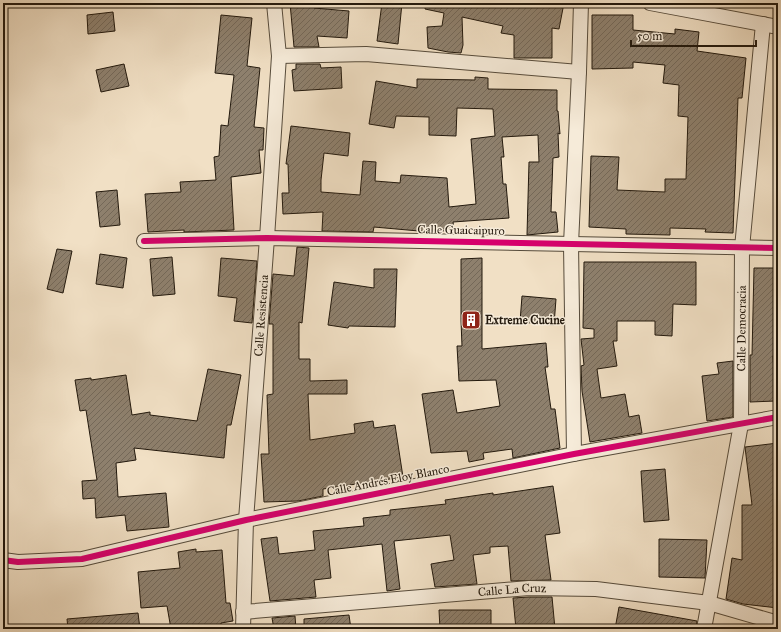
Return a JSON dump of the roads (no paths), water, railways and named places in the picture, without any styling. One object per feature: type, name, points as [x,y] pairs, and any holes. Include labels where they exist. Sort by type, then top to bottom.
[{"type":"street","name":"Calle Resistencia","points":[[243,629],[246,520],[279,56],[274,3]]},
{"type":"street","points":[[574,454],[571,244],[581,3]]},
{"type":"street","points":[[650,3],[778,27]]},
{"type":"street","name":"Calle Democracia","points":[[704,629],[741,424],[742,248],[763,24]]},
{"type":"street","points":[[279,56],[366,54],[579,72]]},
{"type":"street","name":"Calle Guaicaipuro","points":[[144,241],[267,238],[778,248]]},
{"type":"street","name":"Calle Andrés Eloy Blanco","points":[[3,560],[18,562],[82,559],[246,520],[574,454],[778,417]]},
{"type":"street","name":"Calle La Cruz","points":[[243,612],[529,588],[596,589],[709,603],[778,623]]},
{"type":"place","name":"Extreme Cucine","points":[[471,320]]}]
